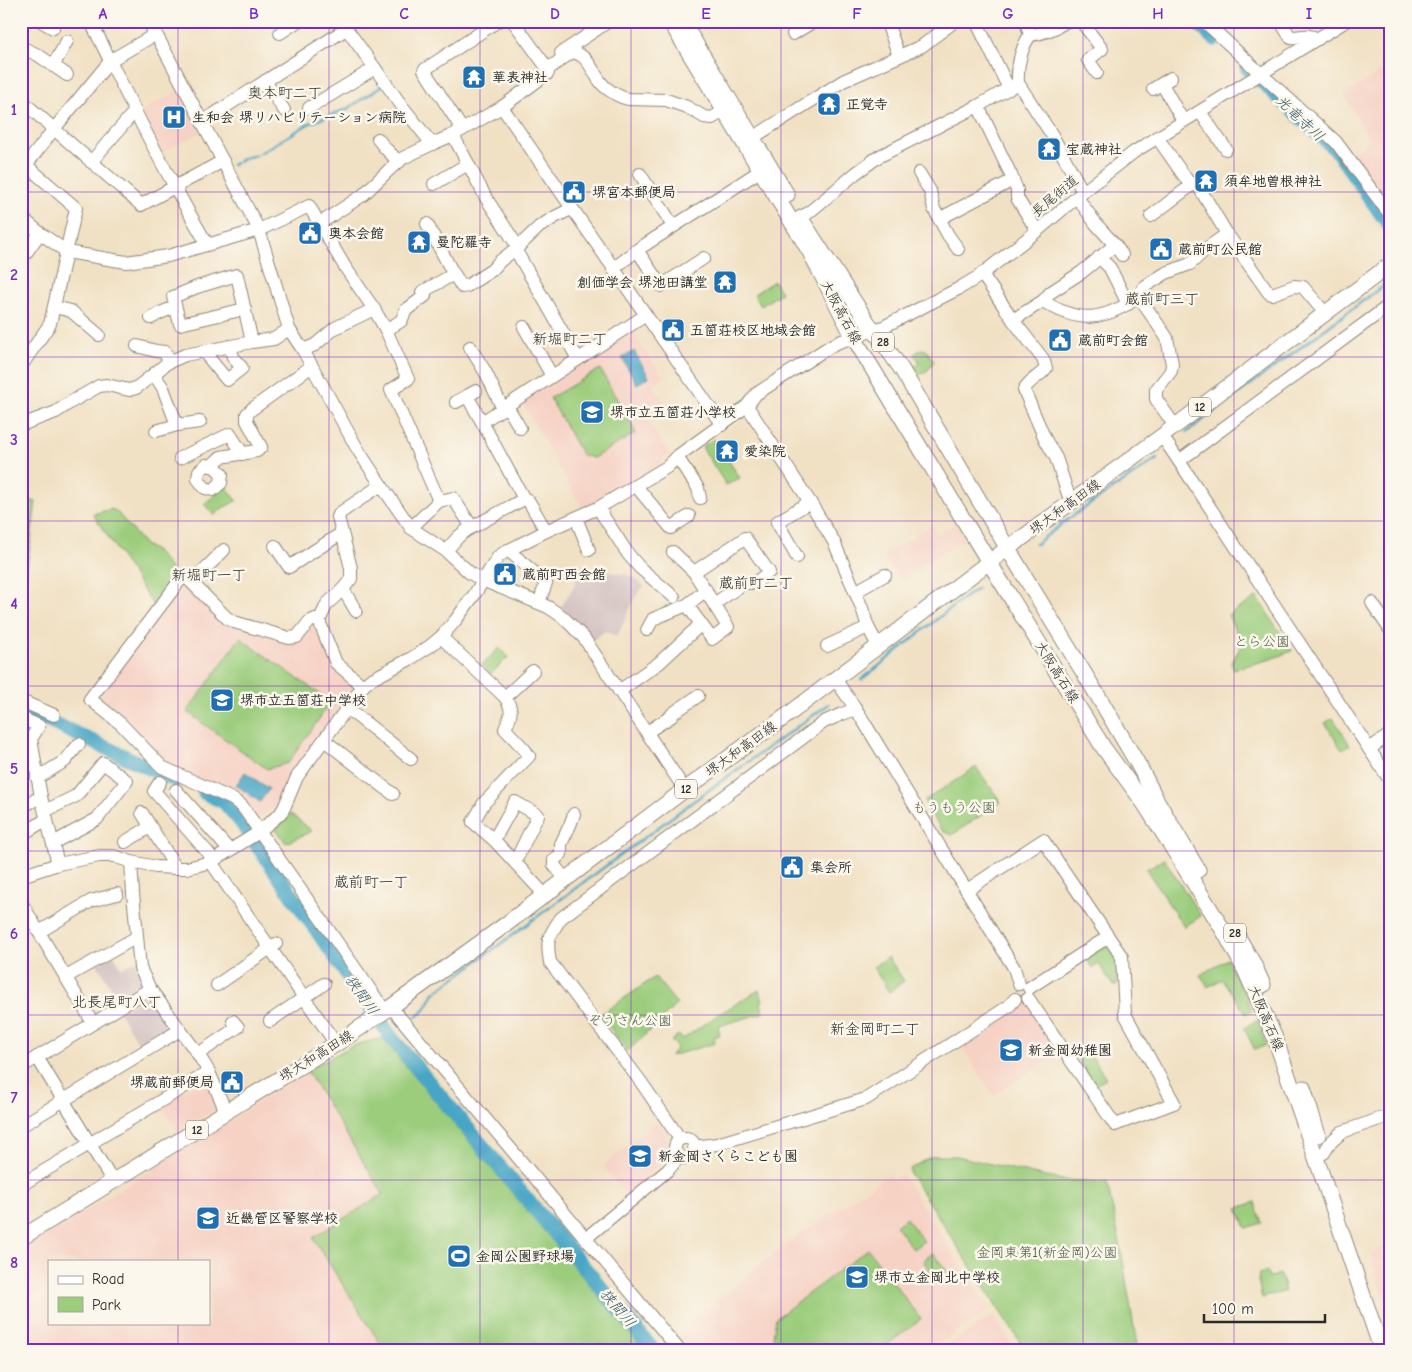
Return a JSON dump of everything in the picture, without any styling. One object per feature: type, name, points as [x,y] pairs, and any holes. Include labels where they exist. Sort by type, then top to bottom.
[{"type":"main road","name":"大阪高石線","points":[[670,21],[724,111],[748,141],[800,217],[906,378],[1098,696],[1156,799],[1253,963],[1281,1028],[1391,1350]]},
{"type":"main road","name":"大阪高石線","points":[[682,21],[748,141],[760,171],[811,254],[854,338],[1103,747],[1144,803],[1225,933],[1254,988],[1276,1038],[1382,1351]]},
{"type":"main road","name":"堺大和高田線","points":[[21,1238],[336,1044],[382,1013],[566,880],[989,562],[1162,436],[1391,264]]},
{"type":"street","points":[[41,21],[53,28]]},
{"type":"street","points":[[89,21],[111,60],[174,187],[207,244]]},
{"type":"street","points":[[148,21],[259,230],[289,329],[303,350],[380,486],[411,528],[446,550],[470,573],[482,580],[548,607],[576,629],[584,638],[685,790]]},
{"type":"street","points":[[282,28],[298,21]]},
{"type":"street","points":[[498,21],[424,70],[458,132],[468,164],[486,198],[578,359]]},
{"type":"street","points":[[319,224],[363,194],[403,158],[458,132],[502,107],[548,73],[546,66],[513,21]]},
{"type":"street","points":[[546,66],[609,21]]},
{"type":"street","points":[[794,29],[814,21]]},
{"type":"street","points":[[748,141],[843,81],[922,46],[955,21]]},
{"type":"street","points":[[976,21],[1014,86],[1052,135],[1096,224],[1119,250],[1099,257],[1082,272],[1051,292],[1043,301],[1013,320]]},
{"type":"street","points":[[1026,21],[1030,35]]},
{"type":"street","points":[[1014,86],[1020,56],[1024,44],[1030,35],[1058,27],[1067,21]]},
{"type":"street","points":[[1081,21],[1102,49],[1088,60],[1098,73]]},
{"type":"street","points":[[1204,21],[1257,77],[1336,142],[1391,216]]},
{"type":"street","points":[[1280,21],[1291,38],[1304,35],[1318,39]]},
{"type":"street","name":"長尾街道","points":[[21,876],[58,864],[98,856],[114,856],[156,867],[188,868],[211,862],[244,842],[280,814],[297,777],[363,686],[370,680],[416,655],[441,637],[474,595],[498,558],[508,550],[598,508],[667,467],[677,457],[747,406],[756,394],[829,347],[875,330],[958,289],[982,274],[1117,164],[1157,137],[1346,21]]},
{"type":"street","points":[[887,23],[899,56]]},
{"type":"street","points":[[202,122],[265,81],[343,25],[432,144]]},
{"type":"street","points":[[21,366],[50,324],[76,208],[24,168],[111,60],[156,34]]},
{"type":"street","points":[[53,66],[67,41]]},
{"type":"street","points":[[21,47],[67,75]]},
{"type":"street","points":[[546,66],[572,52],[584,56],[603,85],[622,97],[628,99],[666,100],[686,106],[704,117],[712,118],[724,111]]},
{"type":"street","points":[[309,108],[375,68]]},
{"type":"street","points":[[265,81],[284,110]]},
{"type":"street","points":[[1162,84],[1183,121]]},
{"type":"street","points":[[800,217],[807,214],[878,157],[1014,86]]},
{"type":"street","points":[[21,100],[141,205],[224,162]]},
{"type":"street","points":[[978,106],[1013,180],[1017,198],[1037,231]]},
{"type":"street","points":[[502,107],[722,425]]},
{"type":"street","points":[[91,162],[135,111]]},
{"type":"street","points":[[1200,112],[1226,149]]},
{"type":"street","points":[[1157,137],[1189,183],[1197,184],[1228,234],[1269,292],[1272,294],[1294,286],[1304,286],[1325,312]]},
{"type":"street","points":[[378,139],[399,162]]},
{"type":"street","points":[[434,184],[468,164]]},
{"type":"street","points":[[613,269],[637,250],[760,171]]},
{"type":"street","points":[[919,173],[930,191],[934,209],[939,219],[958,249]]},
{"type":"street","points":[[640,174],[673,226]]},
{"type":"street","points":[[939,219],[1013,180]]},
{"type":"street","points":[[1151,216],[1193,184]]},
{"type":"street","points":[[21,217],[67,252],[126,262],[168,256],[259,230],[309,206],[345,267],[374,309],[386,330],[408,379],[391,390],[439,501]]},
{"type":"street","points":[[427,224],[462,288],[492,270],[539,227],[571,209]]},
{"type":"street","points":[[21,260],[40,233]]},
{"type":"street","points":[[1043,301],[1061,312],[1088,317],[1102,316],[1140,297],[1143,288],[1147,284],[1166,273],[1190,264],[1206,249],[1228,234]]},
{"type":"street","points":[[637,250],[661,286],[704,258]]},
{"type":"street","points":[[1099,257],[1110,268],[1128,304]]},
{"type":"street","points":[[386,330],[401,321],[406,310],[425,296],[422,292],[454,274],[455,277]]},
{"type":"street","points":[[982,274],[1013,320],[1044,359],[1046,368],[1042,374],[1027,383],[1024,390],[1045,439],[1056,458],[1072,502]]},
{"type":"street","points":[[245,309],[180,324],[173,297],[197,287],[237,275],[245,309],[252,342]]},
{"type":"street","points":[[1140,297],[1167,338],[1172,364],[1171,371],[1156,390],[1156,399],[1175,426]]},
{"type":"street","points":[[1179,461],[1391,304]]},
{"type":"street","points":[[55,307],[71,311],[99,335]]},
{"type":"street","points":[[151,318],[175,307]]},
{"type":"street","points":[[303,350],[315,345],[335,328],[374,309]]},
{"type":"street","points":[[482,422],[646,315]]},
{"type":"street","points":[[524,328],[552,376]]},
{"type":"street","points":[[21,425],[56,412],[99,386],[106,385],[129,390],[136,388],[169,362],[185,356],[230,346],[274,339],[289,329]]},
{"type":"street","points":[[137,346],[165,352],[169,362]]},
{"type":"street","points":[[204,352],[226,380],[242,368],[233,357],[230,346]]},
{"type":"street","points":[[470,347],[505,407],[520,428]]},
{"type":"street","points":[[211,466],[221,458],[257,451],[261,447],[247,421],[247,414],[312,366]]},
{"type":"street","points":[[154,374],[163,388],[177,425]]},
{"type":"street","points":[[466,397],[482,422],[524,499],[528,500],[546,531]]},
{"type":"street","points":[[747,406],[834,542],[868,628],[878,646]]},
{"type":"street","points":[[156,431],[177,425],[200,422]]},
{"type":"street","points":[[180,458],[230,434],[243,454]]},
{"type":"street","points":[[1162,436],[1391,782]]},
{"type":"street","points":[[677,457],[698,488],[700,498]]},
{"type":"street","points":[[363,686],[336,663],[319,621],[327,604],[351,579],[351,568],[338,517],[340,513],[380,486]]},
{"type":"street","points":[[636,486],[671,528],[689,516]]},
{"type":"street","points":[[411,528],[439,501],[453,498],[472,527]]},
{"type":"street","points":[[446,550],[458,537],[472,527],[524,499]]},
{"type":"street","points":[[797,557],[777,522],[810,502]]},
{"type":"street","points":[[598,508],[628,554],[640,568],[674,597]]},
{"type":"street","points":[[576,518],[589,550]]},
{"type":"street","points":[[275,546],[289,567],[342,533]]},
{"type":"street","points":[[694,572],[746,538],[769,572],[755,583],[744,584],[714,604]]},
{"type":"street","points":[[224,550],[188,578],[90,699],[121,724],[162,767],[232,799],[242,806],[382,1013],[586,1238],[680,1351]]},
{"type":"street","points":[[508,550],[546,582],[539,603]]},
{"type":"street","points":[[673,552],[694,572],[728,626],[712,639],[686,605]]},
{"type":"street","points":[[855,592],[885,576]]},
{"type":"street","points":[[188,578],[227,618],[234,622],[289,638],[297,637],[309,622],[315,619],[319,621]]},
{"type":"street","points":[[343,589],[356,611]]},
{"type":"street","points":[[646,630],[653,619],[686,605],[706,590]]},
{"type":"street","points":[[1372,603],[1391,631]]},
{"type":"street","points":[[619,691],[659,663],[701,624]]},
{"type":"street","points":[[827,646],[868,628]]},
{"type":"street","points":[[441,637],[505,697],[511,706],[511,713],[505,729],[529,756],[484,803],[473,822],[494,840],[545,895]]},
{"type":"street","points":[[505,697],[533,671]]},
{"type":"street","points":[[835,679],[856,709],[1014,968],[1023,992],[1115,1125],[1174,1103],[1125,1014],[1122,957],[1043,840],[967,890]]},
{"type":"street","points":[[647,732],[698,696]]},
{"type":"street","points":[[21,702],[54,715]]},
{"type":"street","points":[[346,708],[411,759]]},
{"type":"street","points":[[680,1139],[636,1076],[550,962],[547,941],[561,918],[824,722],[856,709]]},
{"type":"street","points":[[21,718],[39,726],[31,739],[21,749]]},
{"type":"street","points":[[1369,749],[1391,734]]},
{"type":"street","points":[[31,739],[41,797],[58,864]]},
{"type":"street","points":[[324,740],[393,794]]},
{"type":"street","points":[[37,778],[65,761],[79,744]]},
{"type":"street","points":[[21,834],[76,796],[103,763],[127,781],[97,819],[53,843]]},
{"type":"street","points":[[160,782],[154,791],[210,855],[211,862],[273,946],[336,1044]]},
{"type":"street","points":[[176,790],[230,851]]},
{"type":"street","points":[[21,807],[41,797]]},
{"type":"street","points":[[494,840],[515,802],[538,815],[515,862]]},
{"type":"street","points":[[142,813],[176,868]]},
{"type":"street","points":[[566,880],[554,865],[554,860],[561,854],[561,844],[574,814]]},
{"type":"street","points":[[125,842],[150,827]]},
{"type":"street","points":[[131,862],[140,968],[150,989],[209,1072],[226,1112]]},
{"type":"street","points":[[39,932],[91,901],[117,894]]},
{"type":"street","points":[[21,902],[93,1023]]},
{"type":"street","points":[[66,978],[137,937]]},
{"type":"street","points":[[694,1147],[717,1144],[866,1098],[1009,1006],[1023,992],[1108,937]]},
{"type":"street","points":[[217,985],[273,946]]},
{"type":"street","points":[[270,1021],[324,984]]},
{"type":"street","points":[[21,1067],[150,989]]},
{"type":"street","points":[[198,1054],[238,1027],[233,1021]]},
{"type":"street","points":[[21,1126],[180,1030]]},
{"type":"street","points":[[37,1058],[113,1182]]},
{"type":"street","points":[[21,1184],[209,1072]]},
{"type":"street","points":[[1324,1153],[1330,1143],[1342,1132],[1391,1114]]},
{"type":"street","points":[[680,1139],[690,1139],[694,1144],[694,1151],[690,1156],[680,1156],[676,1152],[676,1143],[680,1139]]},
{"type":"street","points":[[586,1238],[668,1170],[680,1156]]},
{"type":"shaded area","points":[[1383,70],[1391,81],[1391,211],[1350,153],[1369,141],[1355,112],[1344,95]]},
{"type":"shaded area","points":[[180,90],[202,132],[160,154],[140,111]]},
{"type":"shaded area","name":"堺市立五箇荘小学校","points":[[630,329],[664,378],[653,385],[666,405],[646,419],[670,454],[663,459],[661,464],[603,499],[582,508],[521,400]]},
{"type":"shaded area","points":[[956,523],[965,539],[899,580],[883,556],[932,525],[938,534]]},
{"type":"shaded area","points":[[579,569],[623,574],[633,577],[644,586],[636,596],[617,636],[605,631],[592,641],[560,609],[575,584]]},
{"type":"shaded area","name":"堺市立五箇荘中学校","points":[[188,583],[226,623],[287,643],[311,626],[318,626],[354,686],[285,781],[275,807],[258,819],[167,766],[101,702],[100,697],[184,584]]},
{"type":"shaded area","points":[[113,954],[122,968],[136,961],[142,981],[142,987],[120,1001],[97,964]]},
{"type":"shaded area","points":[[146,996],[152,997],[174,1027],[142,1049],[119,1012]]},
{"type":"shaded area","name":"新金岡幼稚園","points":[[1029,1003],[1061,1052],[993,1096],[962,1047]]},
{"type":"shaded area","name":"近畿管区警察学校","points":[[307,1071],[383,1194],[314,1238],[385,1351],[21,1351],[21,1249],[105,1199]]},
{"type":"shaded area","points":[[205,1079],[208,1080],[218,1108],[177,1132],[161,1104]]},
{"type":"shaded area","name":"新金岡さくらこども園","points":[[657,1121],[665,1133],[668,1151],[663,1161],[626,1194],[603,1166]]},
{"type":"shaded area","name":"堺市立金岡北中学校","points":[[889,1175],[893,1180],[902,1175],[989,1310],[928,1351],[692,1351],[679,1336],[679,1333],[785,1244]]},
{"type":"shaded area","points":[[1391,1242],[1391,1318],[1370,1256]]},
{"type":"shaded area","points":[[993,1315],[1016,1351],[940,1351]]},
{"type":"green space","points":[[774,281],[781,293],[761,306],[754,294]]},
{"type":"green space","points":[[922,349],[926,350],[934,361],[927,371],[917,376],[912,368],[920,363],[914,354]]},
{"type":"green space","points":[[600,369],[636,433],[593,458],[582,455],[550,398]]},
{"type":"green space","points":[[714,439],[740,478],[726,485],[702,447]]},
{"type":"green space","points":[[226,486],[237,501],[224,507],[214,515],[204,504]]},
{"type":"green space","points":[[21,497],[36,502],[21,616]]},
{"type":"green space","points":[[111,509],[116,511],[145,545],[157,552],[177,577],[153,605],[93,514]]},
{"type":"green space","name":"とら公園","points":[[1257,597],[1292,651],[1234,669],[1231,664],[1242,644],[1228,615]]},
{"type":"green space","points":[[240,638],[331,702],[288,763],[267,769],[187,712]]},
{"type":"green space","points":[[499,648],[508,657],[491,674],[482,665]]},
{"type":"green space","points":[[1333,718],[1350,745],[1342,750],[1325,723]]},
{"type":"green space","name":"もうもう公園","points":[[976,767],[1001,802],[952,835],[942,831],[924,801]]},
{"type":"green space","points":[[291,814],[312,831],[286,843],[276,829]]},
{"type":"green space","points":[[1164,859],[1201,916],[1184,927],[1146,869]]},
{"type":"green space","points":[[1107,945],[1116,958],[1117,985],[1113,986],[1099,964],[1092,968],[1085,957]]},
{"type":"green space","points":[[888,957],[904,981],[889,992],[873,967]]},
{"type":"green space","points":[[1227,959],[1252,1010],[1246,1014],[1222,979],[1208,987],[1200,975]]},
{"type":"green space","name":"ぞうさん公園","points":[[655,977],[677,1004],[628,1051],[600,1015]]},
{"type":"green space","points":[[759,990],[763,1001],[761,1002],[763,1013],[718,1026],[720,1034],[714,1038],[715,1043],[671,1056],[677,1047],[671,1041],[678,1035],[683,1039],[719,1014]]},
{"type":"green space","points":[[1257,1020],[1266,1045],[1255,1050],[1244,1028]]},
{"type":"green space","points":[[382,1038],[645,1351],[385,1351],[313,1238],[383,1194],[307,1071],[351,1046]]},
{"type":"green space","points":[[1088,1051],[1106,1078],[1095,1085],[1077,1058]]},
{"type":"green space","name":"金岡東第1(新金岡)公園","points":[[935,1156],[957,1156],[1063,1180],[1107,1182],[1120,1244],[1138,1351],[1026,1351],[910,1174],[910,1169]]},
{"type":"green space","points":[[1255,1202],[1262,1223],[1246,1228],[1238,1208]]},
{"type":"green space","points":[[906,1218],[924,1241],[913,1249],[896,1226]]},
{"type":"green space","points":[[868,1249],[921,1319],[879,1351],[783,1351],[773,1337],[776,1318]]},
{"type":"green space","points":[[933,1253],[950,1275],[940,1283],[923,1261]]},
{"type":"green space","points":[[1267,1271],[1269,1278],[1280,1274],[1285,1291],[1262,1298],[1258,1281],[1259,1274]]},
{"type":"water","points":[[634,351],[649,377],[637,384],[622,358]]},
{"type":"water","points":[[245,772],[269,789],[260,802],[236,785]]},
{"type":"waterway","name":"光竜寺川","points":[[1195,21],[1215,39]]},
{"type":"waterway","name":"光竜寺川","points":[[1247,68],[1337,151],[1391,228]]},
{"type":"waterway","points":[[260,153],[310,123],[347,109],[382,86]]},
{"type":"waterway","points":[[232,165],[244,158],[256,155]]},
{"type":"waterway","points":[[1187,432],[1391,280]]},
{"type":"waterway","points":[[1036,544],[1071,517],[1157,459]]},
{"type":"waterway","points":[[861,680],[978,588]]},
{"type":"waterway","points":[[416,1017],[425,1010],[434,993],[706,792],[829,704]]},
{"type":"waterway","name":"狭間川","points":[[21,708],[175,780]]},
{"type":"waterway","name":"狭間川","points":[[205,793],[224,802],[241,822],[391,1037],[654,1351]]},
{"type":"place","name":"華表神社","points":[[474,77]]},
{"type":"place","name":"正覚寺","points":[[829,104]]},
{"type":"place","name":"生和会 堺リハビリテーション病院","points":[[174,117]]},
{"type":"place","name":"宝蔵神社","points":[[1049,149]]},
{"type":"place","name":"須牟地曽根神社","points":[[1206,181]]},
{"type":"place","name":"堺宮本郵便局","points":[[574,192]]},
{"type":"place","name":"奥本会館","points":[[310,233]]},
{"type":"place","name":"曼陀羅寺","points":[[419,242]]},
{"type":"place","name":"蔵前町公民館","points":[[1161,249]]},
{"type":"place","name":"創価学会 堺池田講堂","points":[[725,282]]},
{"type":"place","name":"五箇荘校区地域会館","points":[[673,330]]},
{"type":"place","name":"蔵前町会館","points":[[1060,340]]},
{"type":"place","name":"堺市立五箇荘小学校","points":[[592,412]]},
{"type":"place","name":"愛染院","points":[[727,451]]},
{"type":"place","name":"蔵前町西会館","points":[[505,574]]},
{"type":"place","name":"堺市立五箇荘中学校","points":[[222,700]]},
{"type":"place","name":"集会所","points":[[792,867]]},
{"type":"place","name":"新金岡幼稚園","points":[[1011,1050]]},
{"type":"place","name":"堺蔵前郵便局","points":[[232,1082]]},
{"type":"place","name":"新金岡さくらこども園","points":[[640,1156]]},
{"type":"place","name":"近畿管区警察学校","points":[[208,1218]]},
{"type":"place","name":"金岡公園野球場","points":[[459,1256]]},
{"type":"place","name":"堺市立金岡北中学校","points":[[857,1277]]},
{"type":"district","name":"奥本町二丁","points":[[285,93]]},
{"type":"district","name":"蔵前町三丁","points":[[1162,299]]},
{"type":"district","name":"新堀町二丁","points":[[570,339]]},
{"type":"district","name":"新堀町一丁","points":[[209,575]]},
{"type":"district","name":"蔵前町二丁","points":[[756,583]]},
{"type":"district","name":"蔵前町一丁","points":[[371,882]]},
{"type":"district","name":"北長尾町八丁","points":[[117,1002]]},
{"type":"district","name":"新金岡町二丁","points":[[875,1029]]}]
